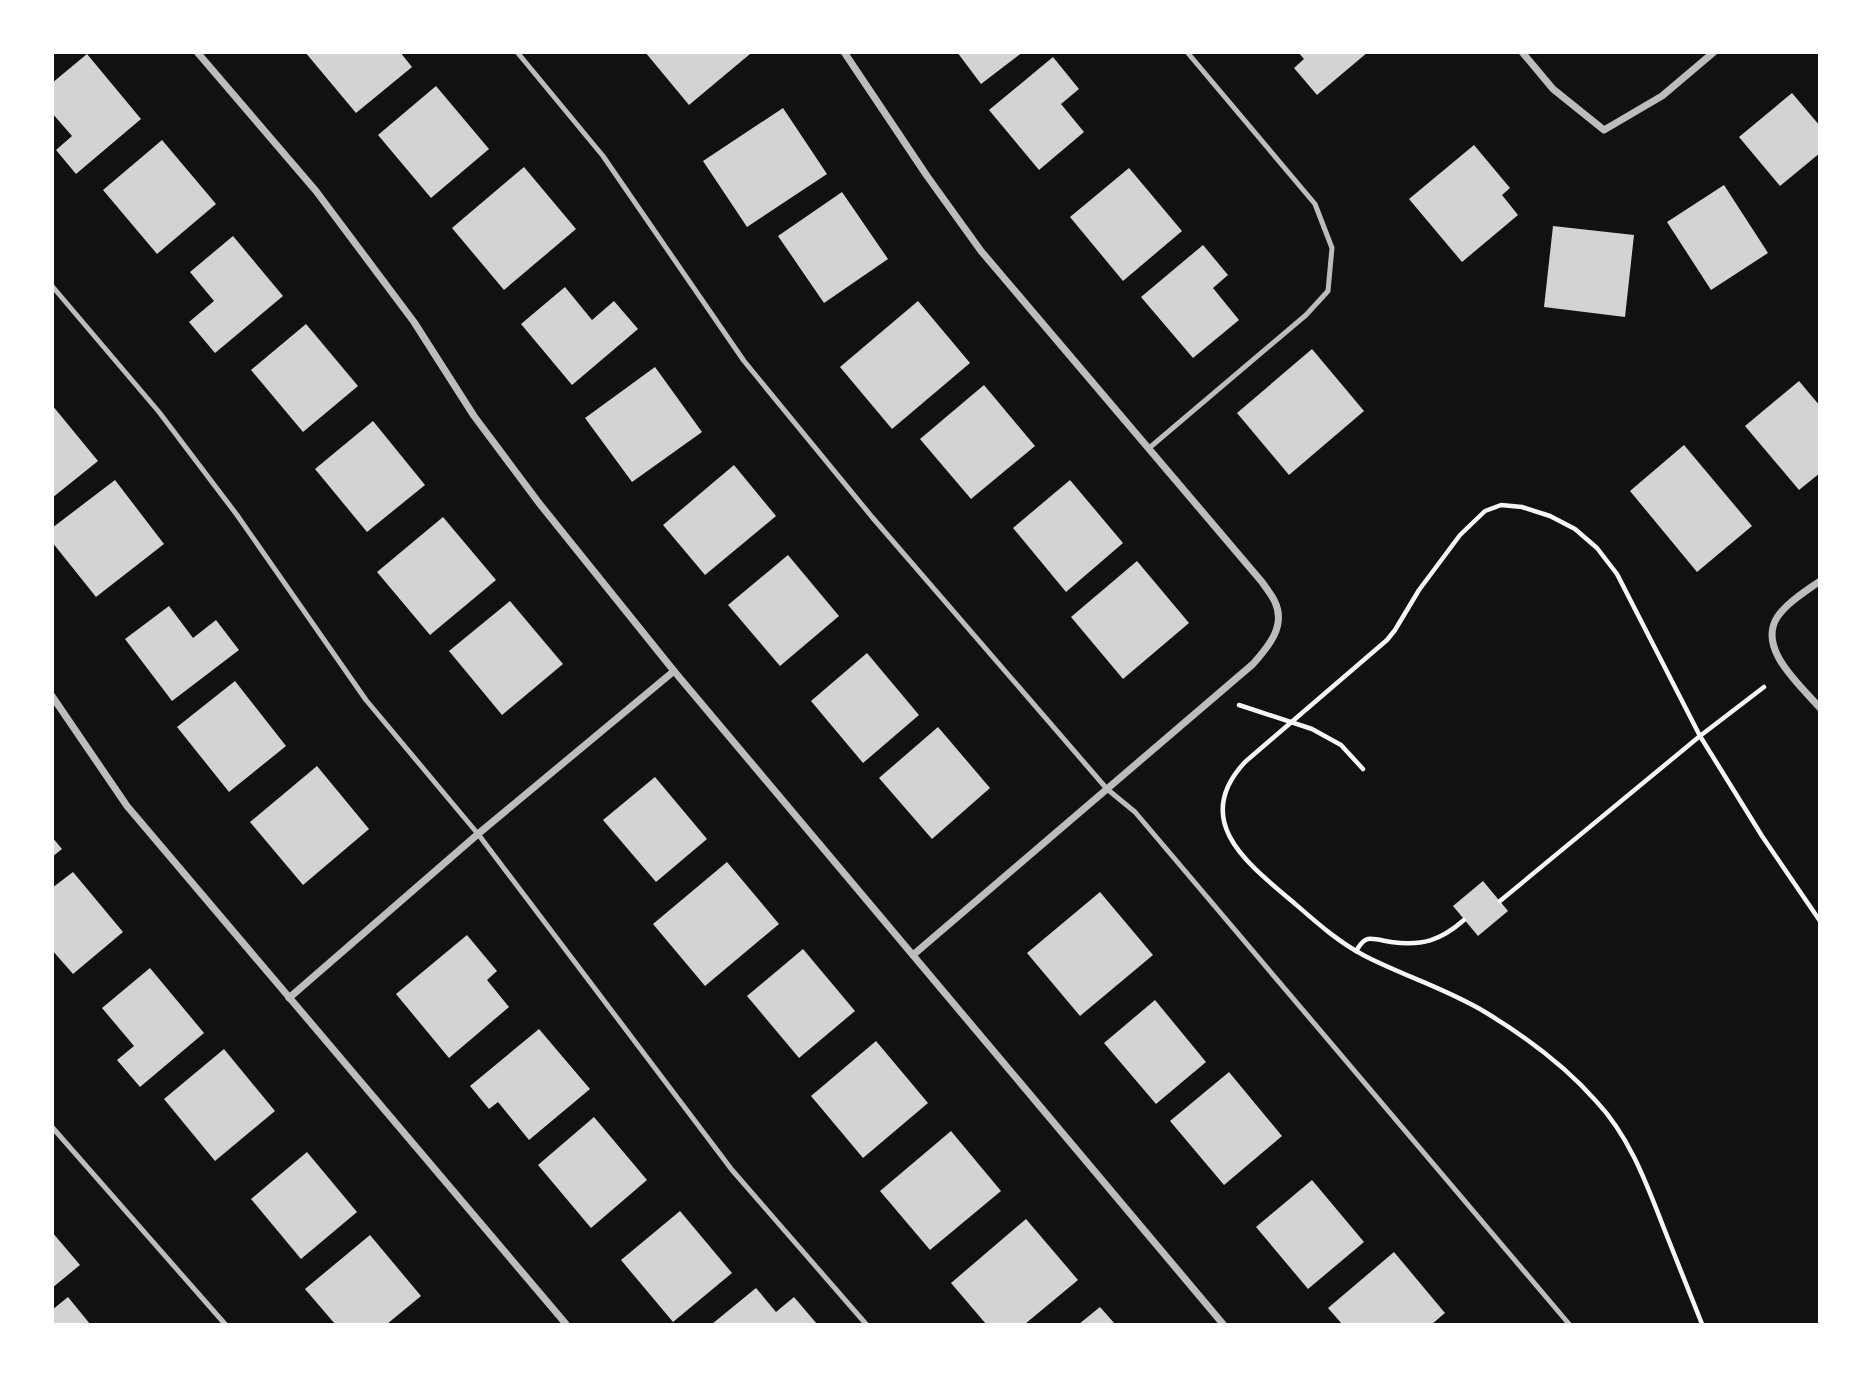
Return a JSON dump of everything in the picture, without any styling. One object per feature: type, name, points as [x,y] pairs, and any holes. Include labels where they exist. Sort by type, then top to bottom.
[{"type":"street","points":[[197,52],[316,191],[414,322],[482,427],[538,503],[674,671],[1223,1325]]},
{"type":"street","points":[[844,52],[981,251],[1262,582],[1276,603],[1279,625],[1271,644],[1253,664],[913,955]]},
{"type":"street","points":[[1522,52],[1553,89],[1604,130],[1662,96],[1713,52]]},
{"type":"street","points":[[1819,581],[1778,616],[1771,632],[1774,650],[1819,708]]},
{"type":"street","points":[[289,998],[478,834],[674,671]]},
{"type":"street","points":[[52,696],[127,806],[566,1325]]},
{"type":"lane","points":[[517,52],[603,156],[752,371],[872,517],[1107,789],[1135,812],[1569,1325]]},
{"type":"lane","points":[[1148,449],[1306,315],[1328,291],[1332,248],[1315,204],[1188,52]]},
{"type":"lane","points":[[52,286],[159,412],[237,515],[366,700],[478,834],[732,1170],[866,1325]]},
{"type":"lane","points":[[52,1127],[225,1325]]},
{"type":"path","points":[[1702,1325],[1642,1174],[1616,1127],[1596,1100],[1557,1064],[1484,1011],[1356,951],[1318,924],[1239,853],[1224,825],[1223,801],[1230,782],[1245,762],[1382,645],[1395,630],[1419,590],[1472,522],[1485,511],[1501,505],[1522,508],[1550,516],[1575,529],[1597,548],[1617,574],[1700,736],[1819,921]]},
{"type":"path","points":[[1500,901],[1700,736],[1764,687]]},
{"type":"path","points":[[1267,714],[1293,722],[1337,742],[1363,769]]},
{"type":"path","points":[[1356,951],[1361,943],[1368,939],[1404,943],[1435,940],[1452,931],[1464,920]]},
{"type":"building","points":[[305,52],[400,52],[412,67],[356,113]]},
{"type":"building","points":[[645,52],[748,52],[750,54],[689,105]]},
{"type":"building","points":[[957,52],[1023,52],[981,84]]},
{"type":"building","points":[[1298,52],[1368,52],[1317,95],[1294,68],[1304,59]]},
{"type":"building","points":[[87,54],[141,119],[76,174],[56,150],[72,136],[52,113],[52,83]]},
{"type":"building","points":[[1053,57],[1079,89],[1061,104],[1084,132],[1039,170],[989,110]]},
{"type":"building","points":[[436,86],[489,149],[431,198],[378,135]]},
{"type":"building","points":[[1792,93],[1820,126],[1820,153],[1780,186],[1739,137]]},
{"type":"building","points":[[783,108],[827,174],[747,227],[703,161]]},
{"type":"building","points":[[162,140],[216,204],[157,254],[103,190]]},
{"type":"building","points":[[1474,145],[1510,188],[1502,195],[1518,215],[1462,262],[1409,199]]},
{"type":"building","points":[[524,167],[576,229],[504,290],[452,228]]},
{"type":"building","points":[[1129,168],[1182,231],[1123,281],[1070,217]]},
{"type":"building","points":[[1724,185],[1768,253],[1711,290],[1667,222]]},
{"type":"building","points":[[842,192],[888,259],[824,303],[778,236]]},
{"type":"building","points":[[1553,226],[1634,235],[1625,317],[1544,307]]},
{"type":"building","points":[[233,236],[283,296],[215,353],[189,322],[214,301],[190,272]]},
{"type":"building","points":[[1203,245],[1228,275],[1213,288],[1239,320],[1193,358],[1141,297]]},
{"type":"building","points":[[565,287],[592,320],[614,301],[638,329],[572,385],[521,324]]},
{"type":"building","points":[[918,301],[970,363],[892,429],[840,367]]},
{"type":"building","points":[[306,324],[358,386],[303,432],[251,370]]},
{"type":"building","points":[[1312,349],[1364,411],[1289,475],[1237,413]]},
{"type":"building","points":[[655,367],[702,432],[632,482],[585,418]]},
{"type":"building","points":[[1799,381],[1820,406],[1820,473],[1799,490],[1745,426]]},
{"type":"building","points":[[984,385],[1035,446],[971,499],[920,439]]},
{"type":"building","points":[[52,405],[98,461],[52,498]]},
{"type":"building","points":[[373,421],[425,485],[367,532],[315,469]]},
{"type":"building","points":[[1684,445],[1752,526],[1697,572],[1630,491]]},
{"type":"building","points":[[734,465],[776,516],[705,575],[663,525]]},
{"type":"building","points":[[115,480],[164,544],[96,597],[52,542],[52,528]]},
{"type":"building","points":[[1070,480],[1123,543],[1066,592],[1013,528]]},
{"type":"building","points":[[443,517],[496,580],[430,635],[377,572]]},
{"type":"building","points":[[788,555],[839,616],[780,666],[728,605]]},
{"type":"building","points":[[1137,561],[1189,623],[1123,679],[1071,617]]},
{"type":"building","points":[[510,601],[563,664],[502,715],[449,651]]},
{"type":"building","points":[[169,606],[193,638],[216,620],[239,650],[172,701],[125,639]]},
{"type":"building","points":[[867,653],[919,715],[863,763],[811,701]]},
{"type":"building","points":[[235,681],[286,746],[229,792],[177,727]]},
{"type":"building","points":[[938,727],[990,788],[932,839],[879,778]]},
{"type":"building","points":[[317,766],[369,829],[303,885],[250,822]]},
{"type":"building","points":[[655,777],[707,839],[656,882],[603,820]]},
{"type":"building","points":[[52,837],[62,849],[52,857]]},
{"type":"building","points":[[727,862],[779,924],[705,986],[653,924]]},
{"type":"building","points":[[73,872],[123,932],[73,974],[52,950],[52,888]]},
{"type":"building","points":[[1483,881],[1508,911],[1478,936],[1453,906]]},
{"type":"building","points":[[1100,892],[1153,955],[1080,1016],[1027,953]]},
{"type":"building","points":[[467,935],[497,971],[487,980],[509,1007],[449,1058],[396,994]]},
{"type":"building","points":[[803,949],[855,1011],[799,1058],[747,996]]},
{"type":"building","points":[[150,968],[204,1033],[140,1087],[117,1060],[134,1046],[102,1008]]},
{"type":"building","points":[[1155,1000],[1206,1062],[1156,1104],[1104,1043]]},
{"type":"building","points":[[539,1029],[590,1089],[529,1140],[498,1102],[489,1109],[470,1086]]},
{"type":"building","points":[[876,1041],[928,1103],[863,1158],[811,1096]]},
{"type":"building","points":[[224,1049],[275,1111],[215,1161],[164,1099]]},
{"type":"building","points":[[1229,1072],[1282,1136],[1224,1185],[1170,1121]]},
{"type":"building","points":[[594,1117],[647,1180],[591,1228],[538,1165]]},
{"type":"building","points":[[951,1131],[1001,1191],[930,1250],[880,1191]]},
{"type":"building","points":[[307,1152],[357,1212],[301,1259],[251,1199]]},
{"type":"building","points":[[1312,1180],[1364,1242],[1308,1289],[1256,1227]]},
{"type":"building","points":[[680,1211],[732,1273],[673,1322],[621,1260]]},
{"type":"building","points":[[1026,1219],[1078,1280],[1025,1324],[986,1324],[951,1283]]},
{"type":"building","points":[[52,1232],[80,1265],[52,1288]]},
{"type":"building","points":[[370,1235],[421,1296],[387,1324],[335,1324],[305,1289]]},
{"type":"building","points":[[1394,1252],[1445,1313],[1432,1324],[1342,1324],[1328,1308]]},
{"type":"building","points":[[756,1288],[776,1312],[794,1297],[817,1324],[712,1324]]},
{"type":"building","points":[[68,1297],[90,1324],[52,1324],[52,1310]]},
{"type":"building","points":[[1100,1307],[1115,1324],[1079,1324]]}]
